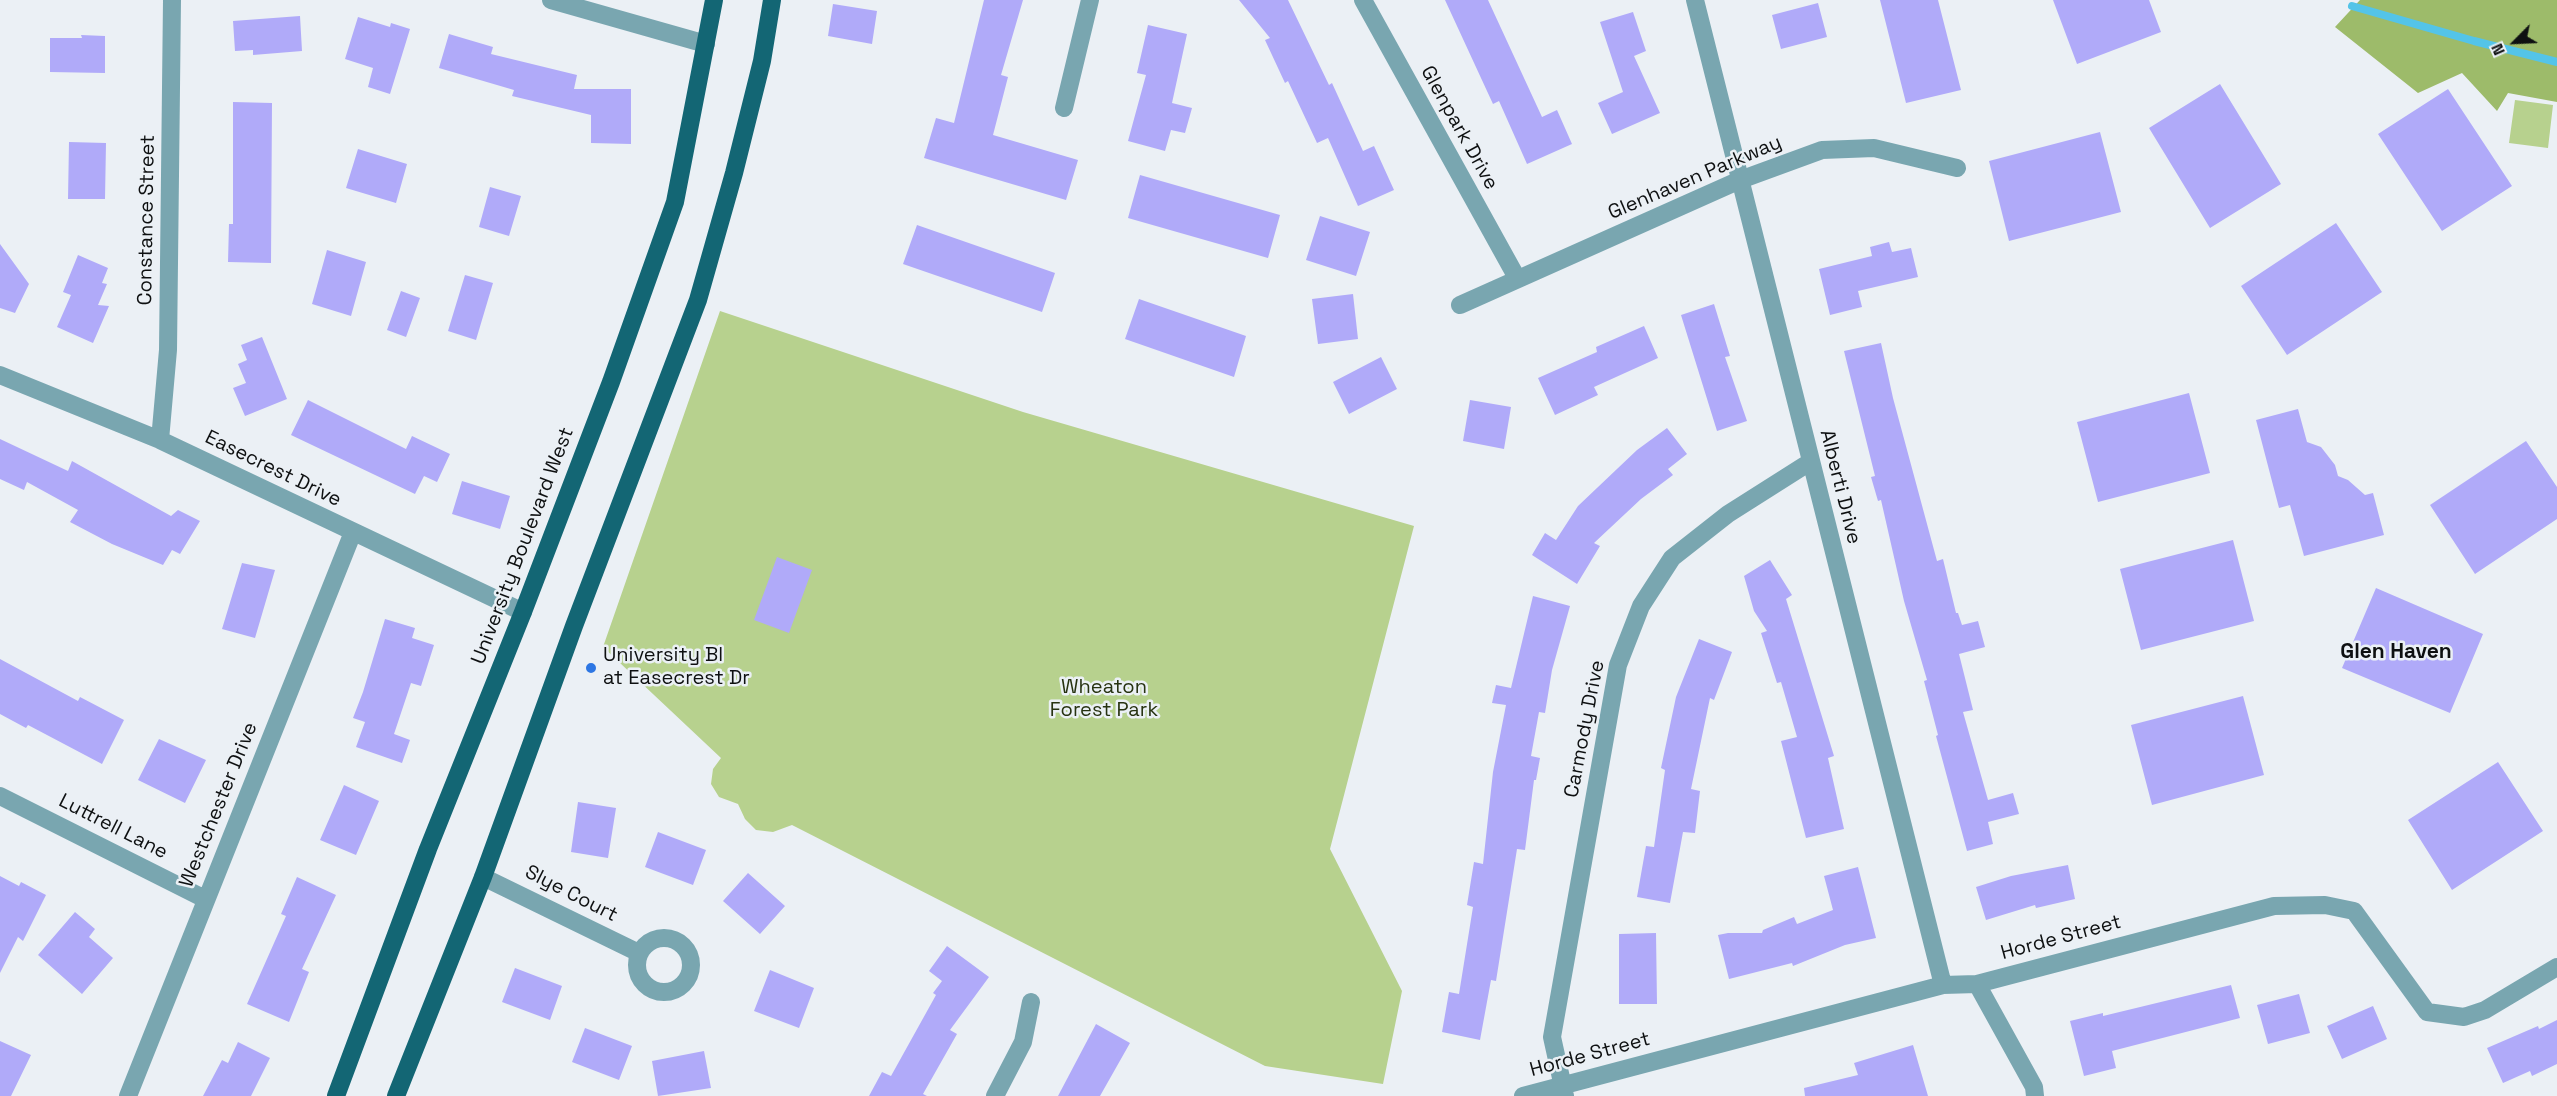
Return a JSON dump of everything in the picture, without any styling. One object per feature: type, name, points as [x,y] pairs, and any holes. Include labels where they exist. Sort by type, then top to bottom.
[{"type":"main road","name":"University Boulevard West","points":[[336,1096],[428,849],[523,612],[611,382],[675,202],[714,0]]},
{"type":"main road","points":[[396,1096],[483,877],[574,626],[699,300],[757,84],[769,29],[772,0]]},
{"type":"street","name":"Constance Street","points":[[160,440],[168,350],[172,0]]},
{"type":"street","points":[[551,0],[706,44]]},
{"type":"street","points":[[1064,108],[1090,0]]},
{"type":"street","name":"Glenpark Drive","points":[[1363,0],[1517,278]]},
{"type":"street","name":"Alberti Drive","points":[[1695,0],[1943,985]]},
{"type":"street","name":"Glenhaven Parkway","points":[[1460,305],[1740,180],[1822,150],[1874,148],[1957,168]]},
{"type":"street","name":"Easecrest Drive","points":[[0,375],[160,440],[523,612]]},
{"type":"street","name":"Carmody Drive","points":[[1564,1091],[1552,1037],[1618,665],[1641,606],[1672,558],[1728,514],[1810,462]]},
{"type":"street","name":"Westchester Drive","points":[[128,1096],[353,532]]},
{"type":"street","name":"Luttrell Lane","points":[[0,796],[205,899]]},
{"type":"street","name":"Slye Court","points":[[483,877],[639,953]]},
{"type":"street","name":"Horde Street","points":[[1523,1096],[1564,1091],[1943,985],[1977,984],[2274,906],[2325,905],[2354,911],[2427,1012],[2464,1017],[2485,1010],[2557,967]]},
{"type":"street","points":[[1977,984],[2034,1087],[2035,1096]]},
{"type":"street","points":[[995,1096],[1023,1042],[1030,1002]]},
{"type":"green space","points":[[2360,0],[2557,0],[2557,102],[2508,93],[2497,111],[2462,73],[2418,93],[2335,27]]},
{"type":"green space","points":[[2515,100],[2553,105],[2548,148],[2509,143]]},
{"type":"green space","name":"Wheaton Forest Park","points":[[720,311],[1023,412],[1414,526],[1330,849],[1402,991],[1383,1084],[1265,1066],[792,825],[773,832],[756,830],[745,819],[738,804],[719,797],[711,784],[713,769],[721,758],[603,647]]},
{"type":"building","points":[[984,0],[1023,0],[1001,75],[1008,77],[993,135],[1078,160],[1066,200],[924,158],[936,118],[954,123]]},
{"type":"building","points":[[1239,0],[1288,0],[1329,85],[1332,83],[1363,151],[1374,146],[1394,190],[1358,206],[1328,138],[1317,143],[1288,81],[1285,83],[1265,40],[1270,38]]},
{"type":"building","points":[[1445,0],[1488,0],[1542,117],[1557,110],[1572,144],[1527,164],[1499,101],[1493,104]]},
{"type":"building","points":[[1880,0],[1938,0],[1961,90],[1906,103]]},
{"type":"building","points":[[2053,0],[2149,0],[2161,32],[2077,64]]},
{"type":"building","points":[[1818,3],[1827,37],[1781,49],[1772,15]]},
{"type":"building","points":[[833,4],[877,11],[872,44],[828,36]]},
{"type":"building","points":[[1633,12],[1646,51],[1634,56],[1660,113],[1612,134],[1598,103],[1623,92],[1600,22]]},
{"type":"building","points":[[300,16],[302,51],[253,55],[253,50],[235,51],[233,21]]},
{"type":"building","points":[[358,17],[390,27],[391,23],[410,29],[390,94],[368,87],[373,68],[345,59]]},
{"type":"building","points":[[1148,25],[1187,34],[1172,103],[1192,108],[1185,133],[1171,130],[1165,151],[1128,141],[1146,75],[1137,73]]},
{"type":"building","points":[[449,34],[493,47],[491,54],[577,75],[574,89],[631,89],[631,144],[591,143],[591,115],[512,96],[514,90],[439,68]]},
{"type":"building","points":[[81,35],[105,36],[105,73],[50,72],[50,38],[82,38]]},
{"type":"building","points":[[2220,84],[2281,184],[2210,228],[2149,128]]},
{"type":"building","points":[[2448,89],[2512,186],[2442,231],[2378,134]]},
{"type":"building","points":[[233,102],[272,103],[271,263],[228,262],[229,224],[233,224]]},
{"type":"building","points":[[2100,132],[2121,212],[2009,241],[1989,161]]},
{"type":"building","points":[[69,142],[106,143],[105,199],[68,199]]},
{"type":"building","points":[[358,149],[407,164],[396,203],[346,188]]},
{"type":"building","points":[[1140,175],[1280,215],[1268,258],[1128,218]]},
{"type":"building","points":[[490,187],[521,196],[509,236],[479,227]]},
{"type":"building","points":[[1320,216],[1370,232],[1356,276],[1306,260]]},
{"type":"building","points":[[2336,223],[2382,292],[2287,355],[2241,286]]},
{"type":"building","points":[[917,225],[1055,273],[1042,312],[903,264]]},
{"type":"building","points":[[1889,242],[1892,252],[1911,248],[1918,277],[1858,291],[1862,307],[1830,315],[1819,269],[1872,256],[1870,247]]},
{"type":"building","points":[[0,244],[29,284],[15,313],[0,308]]},
{"type":"building","points":[[327,250],[366,262],[351,316],[312,304]]},
{"type":"building","points":[[78,255],[108,268],[102,283],[107,284],[98,305],[109,306],[93,343],[57,327],[71,295],[63,292]]},
{"type":"building","points":[[465,275],[493,283],[476,340],[448,331]]},
{"type":"building","points":[[401,291],[420,298],[406,337],[387,330]]},
{"type":"building","points":[[1353,294],[1358,339],[1318,344],[1312,299]]},
{"type":"building","points":[[1139,299],[1246,336],[1234,377],[1125,339]]},
{"type":"building","points":[[1714,304],[1730,356],[1725,357],[1747,421],[1717,431],[1681,315]]},
{"type":"building","points":[[1644,326],[1658,358],[1594,387],[1598,395],[1555,415],[1538,378],[1597,352],[1596,347]]},
{"type":"building","points":[[262,337],[287,399],[245,416],[233,388],[246,383],[238,364],[247,360],[241,345]]},
{"type":"building","points":[[1881,343],[1893,398],[1937,561],[1943,559],[1956,613],[1962,625],[1978,621],[1985,647],[1959,654],[1973,710],[1963,712],[1988,800],[2013,793],[2019,814],[1988,822],[1993,844],[1967,851],[1936,736],[1938,735],[1924,681],[1927,680],[1904,601],[1881,500],[1878,501],[1871,477],[1875,476],[1844,351]]},
{"type":"building","points":[[1381,357],[1397,389],[1349,414],[1333,382]]},
{"type":"building","points":[[2189,393],[2210,473],[2098,502],[2077,422]]},
{"type":"building","points":[[308,400],[406,449],[412,436],[450,454],[437,482],[424,476],[415,494],[291,435]]},
{"type":"building","points":[[1470,400],[1511,407],[1504,449],[1463,441]]},
{"type":"building","points":[[2298,409],[2307,442],[2321,447],[2335,465],[2338,476],[2348,480],[2365,495],[2373,493],[2384,535],[2304,556],[2290,505],[2279,508],[2256,420]]},
{"type":"building","points":[[1667,428],[1687,454],[1668,469],[1673,475],[1641,499],[1594,543],[1600,546],[1577,584],[1532,555],[1545,533],[1556,540],[1578,506],[1637,450]]},
{"type":"building","points":[[0,439],[68,471],[72,461],[171,516],[178,510],[200,521],[180,554],[172,550],[163,565],[112,544],[70,522],[78,510],[27,482],[24,490],[0,479]]},
{"type":"building","points":[[2526,441],[2557,487],[2557,519],[2475,574],[2430,505]]},
{"type":"building","points":[[462,481],[510,496],[500,529],[452,514]]},
{"type":"building","points":[[2233,540],[2254,621],[2141,650],[2120,569]]},
{"type":"building","points":[[777,557],[812,570],[789,633],[754,620]]},
{"type":"building","points":[[1770,560],[1792,595],[1786,599],[1834,756],[1828,758],[1844,829],[1806,838],[1781,741],[1797,737],[1781,682],[1777,683],[1761,633],[1767,631],[1754,611],[1744,576]]},
{"type":"building","points":[[242,563],[275,570],[255,638],[222,629]]},
{"type":"building","points":[[2376,588],[2483,634],[2450,713],[2342,668]]},
{"type":"building","points":[[1533,596],[1570,606],[1552,670],[1545,713],[1539,712],[1531,756],[1540,758],[1536,780],[1534,780],[1525,850],[1517,849],[1496,981],[1491,980],[1480,1040],[1442,1032],[1449,992],[1459,994],[1473,907],[1467,905],[1474,862],[1483,864],[1493,772],[1506,705],[1492,703],[1496,685],[1511,688]]},
{"type":"building","points":[[385,619],[415,628],[412,638],[434,645],[421,686],[411,683],[394,734],[410,740],[402,763],[356,747],[365,722],[353,718]]},
{"type":"building","points":[[1699,639],[1732,652],[1714,700],[1710,698],[1691,789],[1700,791],[1695,833],[1683,832],[1670,903],[1637,897],[1646,846],[1654,847],[1665,770],[1661,768],[1676,697]]},
{"type":"building","points":[[0,659],[78,701],[80,697],[124,720],[102,764],[28,725],[26,728],[0,714]]},
{"type":"building","points":[[2243,696],[2264,775],[2152,805],[2131,725]]},
{"type":"building","points":[[159,739],[206,760],[185,803],[138,780]]},
{"type":"building","points":[[2498,762],[2543,831],[2452,890],[2408,820]]},
{"type":"building","points":[[344,785],[379,801],[356,855],[320,840]]},
{"type":"building","points":[[578,802],[616,808],[608,858],[571,852]]},
{"type":"building","points":[[658,832],[706,850],[693,885],[645,867]]},
{"type":"building","points":[[2068,865],[2075,899],[2036,908],[2035,905],[1986,920],[1976,887],[2011,876]]},
{"type":"building","points":[[1858,867],[1876,938],[1845,945],[1793,966],[1792,963],[1729,979],[1718,935],[1762,933],[1763,930],[1794,917],[1797,924],[1833,910],[1824,876]]},
{"type":"building","points":[[748,873],[785,906],[760,934],[723,901]]},
{"type":"building","points":[[0,876],[19,886],[21,882],[46,895],[23,941],[18,937],[0,973]]},
{"type":"building","points":[[297,877],[336,895],[302,969],[309,972],[289,1022],[247,1004],[286,916],[281,914]]},
{"type":"building","points":[[75,912],[95,929],[89,937],[113,958],[82,994],[38,955]]},
{"type":"building","points":[[1656,933],[1657,1004],[1619,1004],[1619,934]]},
{"type":"building","points":[[947,946],[989,977],[950,1030],[957,1034],[923,1094],[927,1096],[869,1096],[882,1072],[891,1076],[936,995],[933,993],[942,981],[929,971]]},
{"type":"building","points":[[515,968],[562,986],[550,1020],[502,1002]]},
{"type":"building","points":[[770,970],[814,988],[799,1028],[754,1011]]},
{"type":"building","points":[[2231,985],[2240,1018],[2112,1051],[2116,1068],[2084,1076],[2070,1021],[2103,1013],[2103,1016]]},
{"type":"building","points":[[2299,994],[2310,1033],[2268,1044],[2257,1005]]},
{"type":"building","points":[[2373,1006],[2387,1039],[2342,1059],[2327,1026]]},
{"type":"building","points":[[2557,1020],[2557,1064],[2532,1076],[2530,1071],[2503,1083],[2487,1048]]},
{"type":"building","points":[[1096,1024],[1130,1043],[1100,1096],[1058,1096]]},
{"type":"building","points":[[585,1028],[632,1046],[619,1080],[572,1062]]},
{"type":"building","points":[[0,1041],[31,1055],[11,1096],[0,1096]]},
{"type":"building","points":[[238,1042],[270,1058],[251,1096],[203,1096],[222,1060],[228,1063]]},
{"type":"building","points":[[1913,1045],[1928,1096],[1805,1096],[1804,1088],[1858,1075],[1854,1063]]},
{"type":"building","points":[[704,1051],[711,1088],[658,1096],[652,1061]]},
{"type":"waterway","points":[[2352,6],[2557,62]]},
{"type":"place","name":"University Bl at Easecrest Dr","points":[[591,668]]},
{"type":"district","name":"Glen Haven","points":[[2396,652]]}]
